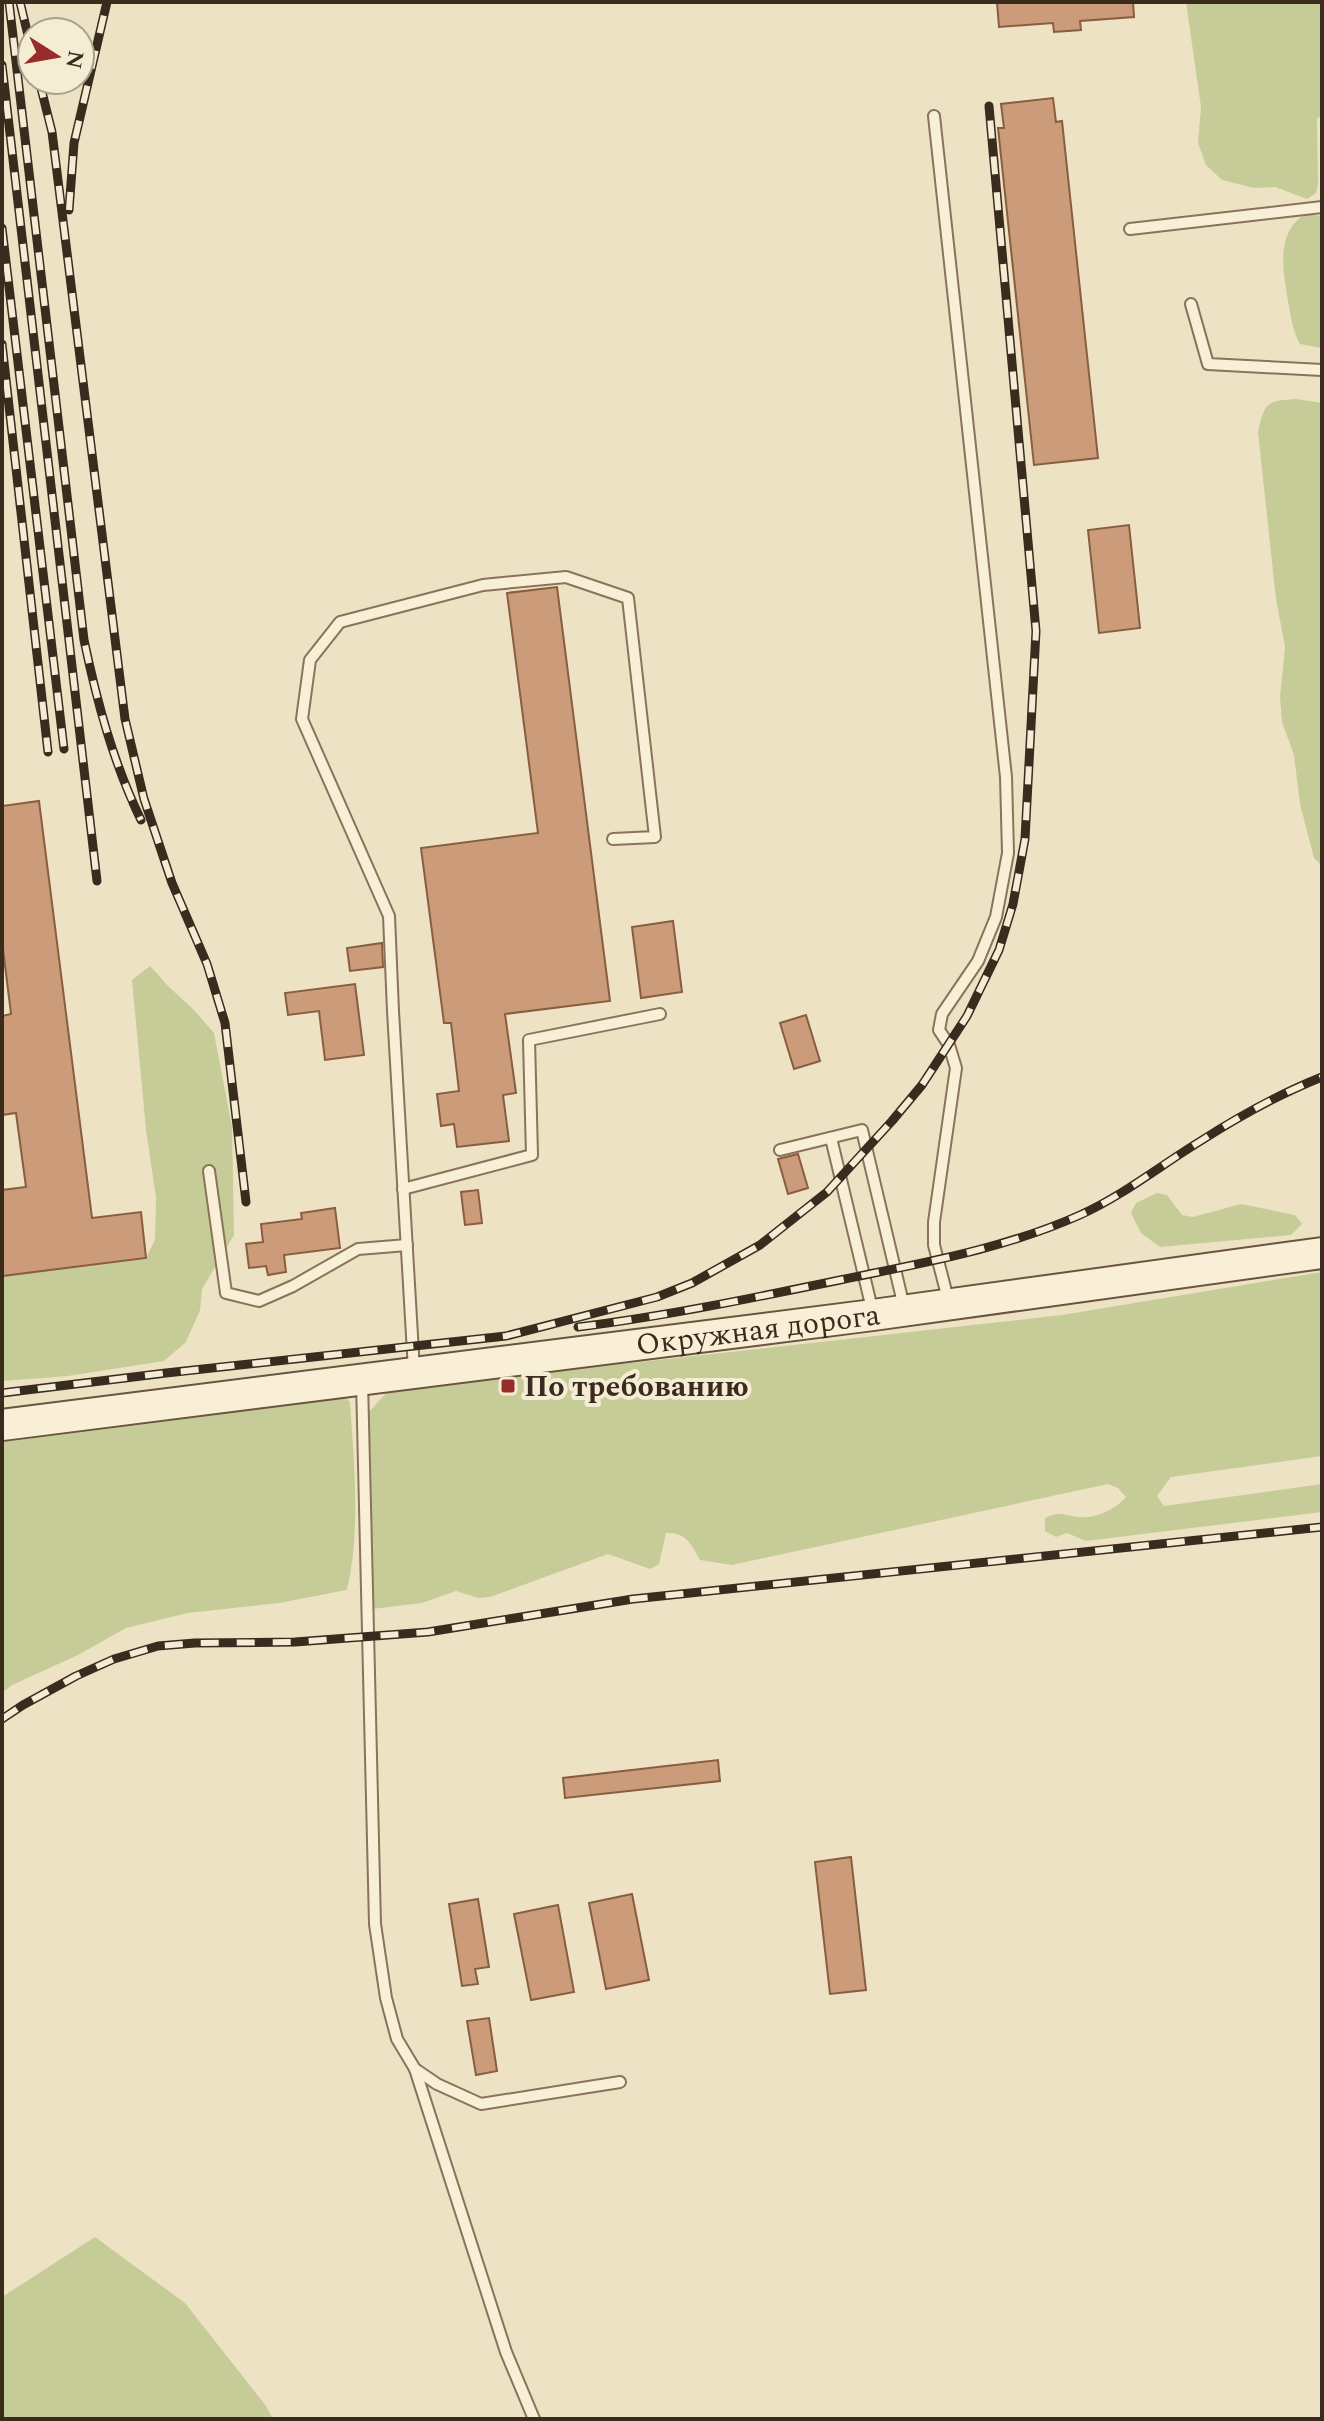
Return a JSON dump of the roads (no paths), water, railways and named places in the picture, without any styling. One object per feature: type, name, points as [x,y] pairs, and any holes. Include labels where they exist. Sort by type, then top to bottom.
[{"type":"main road","name":"Окружная дорога","points":[[2,1425],[873,1315],[1322,1253]]},
{"type":"lane","points":[[934,116],[1006,777],[1008,853],[996,917],[978,961],[942,1014],[939,1030],[949,1045],[956,1068],[934,1222],[934,1245],[949,1304]]},
{"type":"lane","points":[[1130,229],[1322,207]]},
{"type":"lane","points":[[1191,304],[1208,364],[1322,370]]},
{"type":"lane","points":[[414,1372],[389,916],[302,719],[310,660],[340,622],[483,585],[566,577],[628,598],[655,837],[613,839]]},
{"type":"lane","points":[[403,1189],[532,1155],[529,1040],[660,1014]]},
{"type":"lane","points":[[780,1150],[862,1130],[905,1310]]},
{"type":"lane","points":[[831,1138],[873,1315]]},
{"type":"lane","points":[[209,1171],[226,1293],[259,1301],[293,1286],[358,1249],[407,1245]]},
{"type":"lane","points":[[362,1379],[375,1924],[386,1998],[397,2039],[415,2069],[506,2352],[534,2419]]},
{"type":"lane","points":[[415,2069],[437,2084],[481,2104],[620,2082]]},
{"type":"railway","points":[[9,2],[84,640],[107,732],[141,820]]},
{"type":"railway","points":[[20,2],[23,16]]},
{"type":"railway","points":[[69,210],[74,143],[107,2]]},
{"type":"railway","points":[[2,65],[97,881]]},
{"type":"railway","points":[[43,96],[52,132],[125,719],[144,799],[172,883],[207,964],[225,1023],[246,1202]]},
{"type":"railway","points":[[2,1393],[506,1336],[657,1297],[692,1283],[760,1245],[827,1192],[922,1085],[967,1016],[999,950],[1013,904],[1025,839],[1036,631],[989,106]]},
{"type":"railway","points":[[2,228],[64,749]]},
{"type":"railway","points":[[2,344],[48,752]]},
{"type":"railway","points":[[578,1327],[775,1293],[932,1261],[1022,1237],[1096,1207],[1244,1115],[1322,1077]]},
{"type":"railway","points":[[2,1719],[76,1676],[114,1659],[158,1646],[295,1642],[428,1632],[633,1599],[1322,1527]]},
{"type":"place","name":"По требованию","points":[[508,1386]]}]
